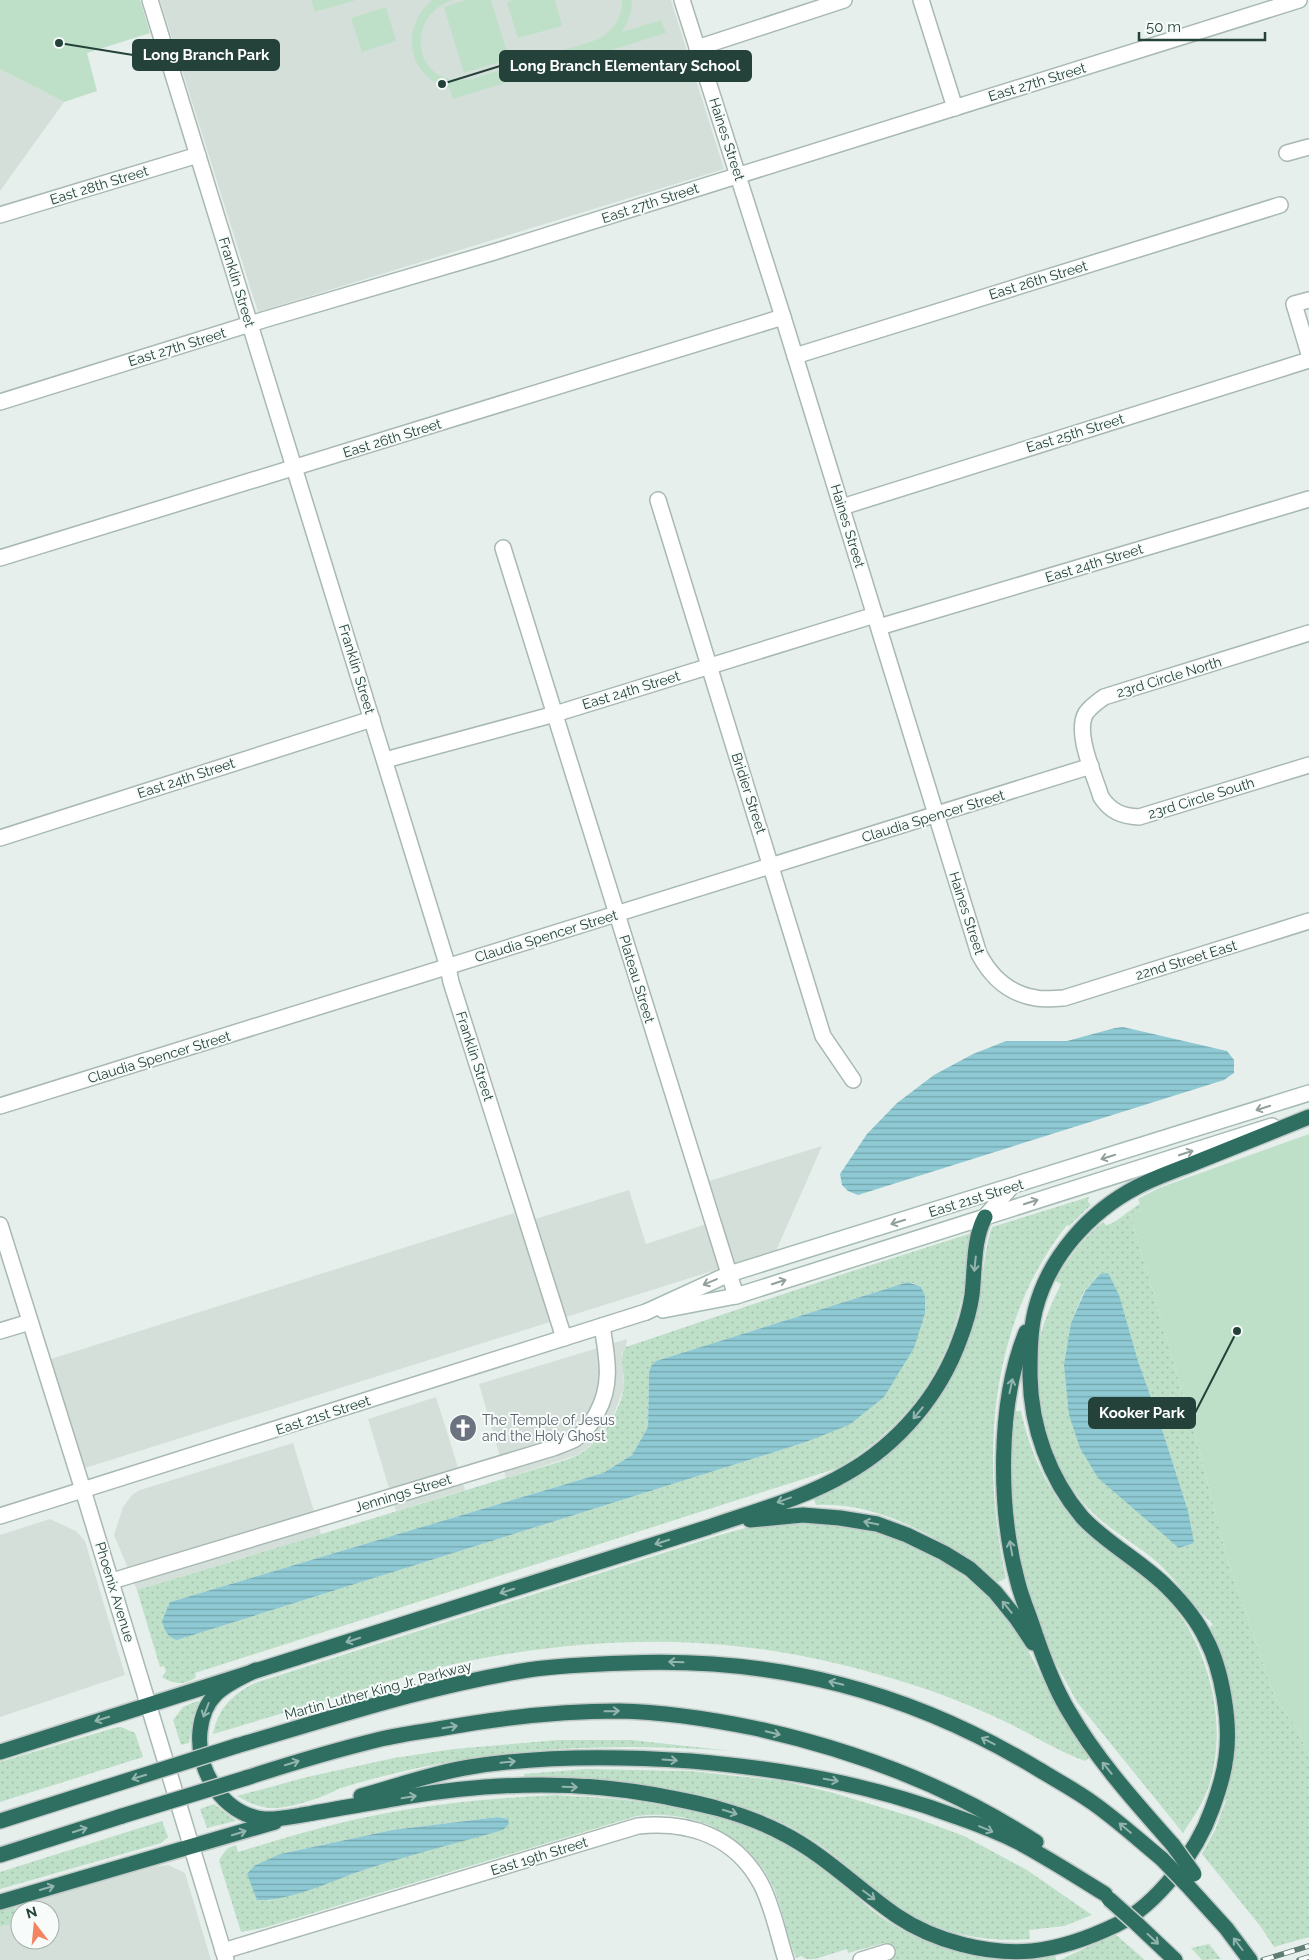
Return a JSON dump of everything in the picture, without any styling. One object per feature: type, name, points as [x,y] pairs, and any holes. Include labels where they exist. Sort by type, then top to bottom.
[{"type":"highway","points":[[1044,1662],[1018,1584],[1010,1546],[1003,1470],[1010,1392],[1020,1347],[1048,1274],[1070,1241],[1103,1209],[1137,1187],[1309,1115]]},
{"type":"highway","points":[[0,1752],[709,1527],[809,1491],[847,1474],[877,1454],[904,1429],[928,1401],[945,1372],[961,1339],[971,1297],[979,1229],[985,1217]]},
{"type":"highway","points":[[256,1670],[221,1688],[211,1699],[204,1711],[200,1731],[200,1748],[205,1771],[216,1789],[229,1804],[244,1813],[265,1819],[421,1795],[500,1786],[585,1788],[642,1793],[732,1812],[784,1834],[829,1863],[900,1918],[934,1936],[956,1943],[1007,1951],[1029,1951],[1058,1946],[1120,1923],[1141,1908],[1158,1892],[1180,1867],[1199,1840],[1216,1800],[1226,1756],[1226,1716],[1220,1679],[1206,1639],[1196,1623],[1166,1587],[1137,1561],[1108,1541],[1084,1518],[1063,1490],[1047,1457],[1035,1425],[1030,1388],[1030,1349],[1035,1310]]},
{"type":"highway","points":[[709,1527],[764,1517],[803,1515],[877,1524],[907,1535],[944,1553],[970,1569],[989,1586],[1017,1619],[1044,1662],[1067,1709],[1097,1755],[1172,1845],[1190,1879],[1250,1960]]},
{"type":"highway","name":"Martin Luther King Jr. Parkway","points":[[0,1821],[236,1746],[437,1688],[526,1671],[593,1664],[658,1662],[718,1664],[808,1676],[875,1693],[958,1726],[1012,1753],[1091,1802],[1190,1879]]},
{"type":"highway","points":[[0,1855],[320,1754],[380,1739],[477,1722],[532,1716],[589,1712],[642,1712],[682,1716],[770,1732],[832,1748],[890,1767],[945,1791],[1001,1819],[1049,1851],[1107,1896],[1172,1957]]},
{"type":"highway","points":[[0,1902],[440,1774],[501,1762],[560,1758],[620,1758],[713,1763],[834,1780],[865,1787],[935,1808],[1017,1842],[1107,1896]]},
{"type":"street","name":"Franklin Street","points":[[150,0],[385,760],[448,966],[451,982],[564,1338]]},
{"type":"street","name":"Haines Street","points":[[682,0],[739,175],[979,954],[986,967],[1000,981],[1018,993],[1037,999],[1064,998]]},
{"type":"street","points":[[697,48],[844,0]]},
{"type":"street","points":[[921,0],[955,108]]},
{"type":"street","name":"East 27th Street","points":[[0,402],[486,255],[1299,0]]},
{"type":"street","points":[[1287,153],[1309,146]]},
{"type":"street","name":"East 28th Street","points":[[0,215],[198,155]]},
{"type":"street","name":"East 26th Street","points":[[795,356],[1280,205]]},
{"type":"street","points":[[1309,300],[1294,304],[1309,354]]},
{"type":"street","name":"East 26th Street","points":[[0,558],[783,317]]},
{"type":"street","name":"East 25th Street","points":[[842,507],[1309,360]]},
{"type":"street","name":"East 24th Street","points":[[385,760],[555,714],[708,666],[877,621],[1309,499]]},
{"type":"street","name":"Bridier Street","points":[[658,500],[823,1036],[853,1080]]},
{"type":"street","name":"Plateau Street","points":[[503,548],[736,1296]]},
{"type":"street","name":"23rd Circle North","points":[[1092,766],[1083,738],[1082,725],[1085,714],[1092,705],[1104,697],[1309,633]]},
{"type":"street","name":"East 24th Street","points":[[0,838],[372,719]]},
{"type":"street","name":"23rd Circle South","points":[[1092,766],[1102,797],[1107,806],[1115,812],[1126,816],[1139,817],[1309,765]]},
{"type":"street","name":"Claudia Spencer Street","points":[[0,1106],[1092,766]]},
{"type":"street","name":"22nd Street East","points":[[1064,998],[1309,921]]},
{"type":"street","name":"East 21st Street","points":[[0,1516],[646,1312],[729,1274],[1309,1093]]},
{"type":"street","name":"East 21st Street","points":[[646,1312],[736,1296],[1309,1115]]},
{"type":"street","points":[[985,1217],[1011,1187]]},
{"type":"street","name":"Phoenix Avenue","points":[[0,1225],[112,1581],[225,1955]]},
{"type":"street","points":[[0,1331],[30,1322]]},
{"type":"street","name":"Jennings Street","points":[[112,1581],[553,1448],[575,1438],[591,1424],[603,1402],[608,1382],[608,1363],[602,1326]]},
{"type":"street","name":"East 19th Street","points":[[225,1955],[638,1826],[669,1824],[699,1830],[710,1835],[729,1847],[747,1864],[766,1895],[786,1960]]},
{"type":"street","points":[[861,1960],[888,1952]]},
{"type":"shaded area","points":[[160,0],[671,0],[724,169],[258,312]]},
{"type":"shaded area","points":[[0,69],[64,102],[0,191]]},
{"type":"shaded area","points":[[822,1146],[776,1251],[85,1468],[51,1359],[514,1213],[519,1224],[629,1190],[646,1244],[722,1219],[709,1181]]},
{"type":"shaded area","points":[[627,1339],[626,1347],[622,1353],[624,1387],[613,1417],[594,1443],[577,1455],[506,1478],[479,1384]]},
{"type":"shaded area","points":[[436,1397],[465,1490],[396,1511],[368,1419]]},
{"type":"shaded area","points":[[293,1443],[321,1534],[137,1590],[114,1535],[123,1507],[133,1494],[140,1490]]},
{"type":"shaded area","points":[[50,1519],[76,1531],[85,1541],[125,1675],[0,1717],[0,1535]]},
{"type":"shaded area","points":[[168,1865],[185,1873],[211,1960],[0,1960],[0,1927],[10,1924],[10,1950],[60,1950],[60,1900],[36,1900],[154,1867]]},
{"type":"green space","points":[[0,0],[140,0],[150,33],[87,53],[97,91],[64,102],[0,69]]},
{"type":"green space","points":[[311,0],[356,0],[315,12]]},
{"type":"green space","points":[[432,0],[453,0],[438,7],[428,18],[422,30],[421,44],[423,57],[430,68],[441,76],[456,80],[472,79],[596,40],[612,29],[618,19],[622,0],[632,0],[629,17],[622,32],[661,20],[666,33],[453,99],[450,89],[434,81],[423,72],[416,62],[413,51],[413,29],[417,19]]},
{"type":"green space","points":[[465,0],[491,0],[509,59],[464,73],[444,7]]},
{"type":"green space","points":[[512,0],[555,0],[562,26],[518,38],[507,3]]},
{"type":"green space","points":[[386,7],[396,41],[362,52],[351,18]]},
{"type":"green space","points":[[1309,1134],[1309,1758],[1298,1730],[1275,1698],[1228,1562],[1199,1449],[1130,1214],[1142,1210],[1138,1199],[1159,1188]]},
{"type":"green space","points":[[1089,1197],[1088,1202],[1091,1205],[1069,1226],[1067,1225],[1041,1263],[1021,1305],[1007,1348],[998,1394],[993,1440],[998,1533],[1006,1578],[997,1583],[958,1553],[936,1539],[889,1517],[841,1506],[816,1505],[813,1497],[870,1467],[889,1453],[907,1437],[937,1400],[961,1358],[970,1336],[977,1313],[986,1248],[992,1227]]},
{"type":"green space","points":[[1140,1204],[1142,1210],[1130,1214],[1199,1449],[1228,1562],[1275,1698],[1298,1730],[1309,1758],[1309,1937],[1274,1947],[1261,1927],[1202,1854],[1215,1830],[1226,1800],[1222,1799],[1231,1752],[1207,1630],[1213,1624],[1157,1562],[1099,1518],[1077,1495],[1054,1458],[1040,1417],[1036,1374],[1037,1352],[1043,1326],[1061,1284],[1055,1281],[1076,1249],[1096,1228],[1103,1222],[1106,1225],[1113,1222]],"holes":[[[1100,1274],[1137,1358],[1161,1426],[1188,1511],[1071,1323],[1084,1291]]]},
{"type":"green space","points":[[969,1234],[966,1272],[960,1307],[950,1340],[936,1370],[918,1398],[896,1423],[869,1447],[838,1468],[195,1673],[196,1677],[188,1682],[175,1682],[162,1677],[166,1671],[164,1666],[160,1667],[137,1590],[576,1456],[585,1451],[601,1435],[619,1405],[624,1384],[622,1356],[626,1347]],"holes":[[[908,1282],[915,1284],[803,1443],[177,1640],[170,1602],[603,1473],[632,1455],[648,1427],[649,1373],[656,1361]]]},
{"type":"green space","points":[[1012,1411],[1021,1411],[1032,1450],[1040,1468],[1049,1485],[1072,1517],[1101,1545],[1159,1589],[1181,1617],[1194,1638],[1204,1662],[1216,1711],[1217,1737],[1215,1762],[1207,1792],[1183,1833],[1077,1702],[1054,1660],[1028,1599],[1020,1571],[1008,1474]]},
{"type":"green space","points":[[805,1520],[859,1526],[889,1535],[932,1555],[971,1582],[989,1598],[1019,1635],[1053,1699],[1092,1756],[1085,1761],[1004,1721],[956,1700],[854,1668],[802,1656],[700,1643],[596,1644],[544,1649],[472,1660],[406,1677],[213,1734],[218,1717],[227,1703],[239,1692],[255,1683],[720,1535],[760,1524]]},
{"type":"green space","points":[[197,1701],[200,1702],[193,1718],[189,1743],[181,1745],[173,1720],[183,1707]]},
{"type":"green space","points":[[121,1727],[135,1733],[143,1757],[0,1802],[0,1762]]},
{"type":"green space","points":[[559,1740],[631,1740],[732,1751],[632,1747],[533,1751],[435,1764],[386,1775],[286,1807],[261,1807],[237,1796],[307,1777],[394,1758],[454,1749]]},
{"type":"green space","points":[[585,1769],[690,1771],[783,1781],[830,1792],[913,1817],[964,1836],[1027,1870],[1092,1915],[1064,1926],[1029,1930],[1030,1939],[988,1939],[967,1936],[929,1924],[910,1915],[875,1892],[828,1850],[779,1821],[740,1806],[680,1792],[649,1788],[525,1780],[524,1774]]},
{"type":"green space","points":[[557,1795],[646,1802],[732,1821],[772,1836],[798,1850],[822,1867],[876,1913],[900,1929],[927,1942],[941,1947],[968,1952],[1055,1952],[1056,1960],[890,1960],[884,1943],[848,1953],[847,1949],[815,1959],[806,1959],[801,1956],[796,1958],[774,1889],[764,1870],[750,1853],[718,1829],[679,1817],[658,1815],[637,1816],[263,1928],[241,1932],[219,1861],[230,1847],[236,1845],[238,1852],[334,1824],[414,1809],[462,1802]],"holes":[[[498,1817],[508,1819],[313,1888],[268,1901],[280,1854],[392,1830]]]},
{"type":"green space","points":[[214,1804],[235,1821],[207,1828],[200,1809]]},
{"type":"green space","points":[[162,1821],[168,1837],[161,1843],[0,1889],[0,1872]]},
{"type":"green space","points":[[10,1907],[10,1924],[0,1927],[0,1910]]},
{"type":"green space","points":[[1115,1934],[1145,1960],[1060,1960]]},
{"type":"green space","points":[[1209,1944],[1221,1959],[1202,1960],[1191,1948]]},
{"type":"water","points":[[1123,1027],[1227,1051],[1234,1060],[1234,1073],[1224,1080],[858,1195],[848,1191],[842,1185],[840,1174],[867,1134],[897,1103],[934,1075],[973,1054],[1006,1041],[1067,1041]]},
{"type":"water","points":[[1108,1273],[1119,1295],[1137,1358],[1188,1511],[1194,1543],[1179,1548],[1098,1478],[1080,1448],[1069,1415],[1064,1365],[1071,1323],[1085,1291],[1100,1274]]},
{"type":"water","points":[[908,1282],[921,1287],[925,1296],[925,1313],[914,1348],[884,1397],[849,1425],[803,1443],[177,1640],[165,1631],[162,1621],[170,1602],[603,1473],[632,1455],[648,1427],[649,1373],[651,1366],[656,1361]]},
{"type":"water","points":[[498,1817],[508,1819],[509,1824],[503,1830],[418,1853],[354,1873],[298,1894],[270,1900],[257,1900],[247,1874],[254,1866],[280,1854],[392,1830]]},
{"type":"railway","points":[[1263,1960],[1309,1946]]},
{"type":"railway","points":[[1299,1960],[1309,1957]]},
{"type":"place","name":"Long Branch Park","points":[[59,43]]},
{"type":"place","name":"Long Branch Elementary School","points":[[442,84]]},
{"type":"place","name":"Kooker Park","points":[[1237,1331]]},
{"type":"place","name":"The Temple of Jesus and the Holy Ghost","points":[[463,1428]]}]
